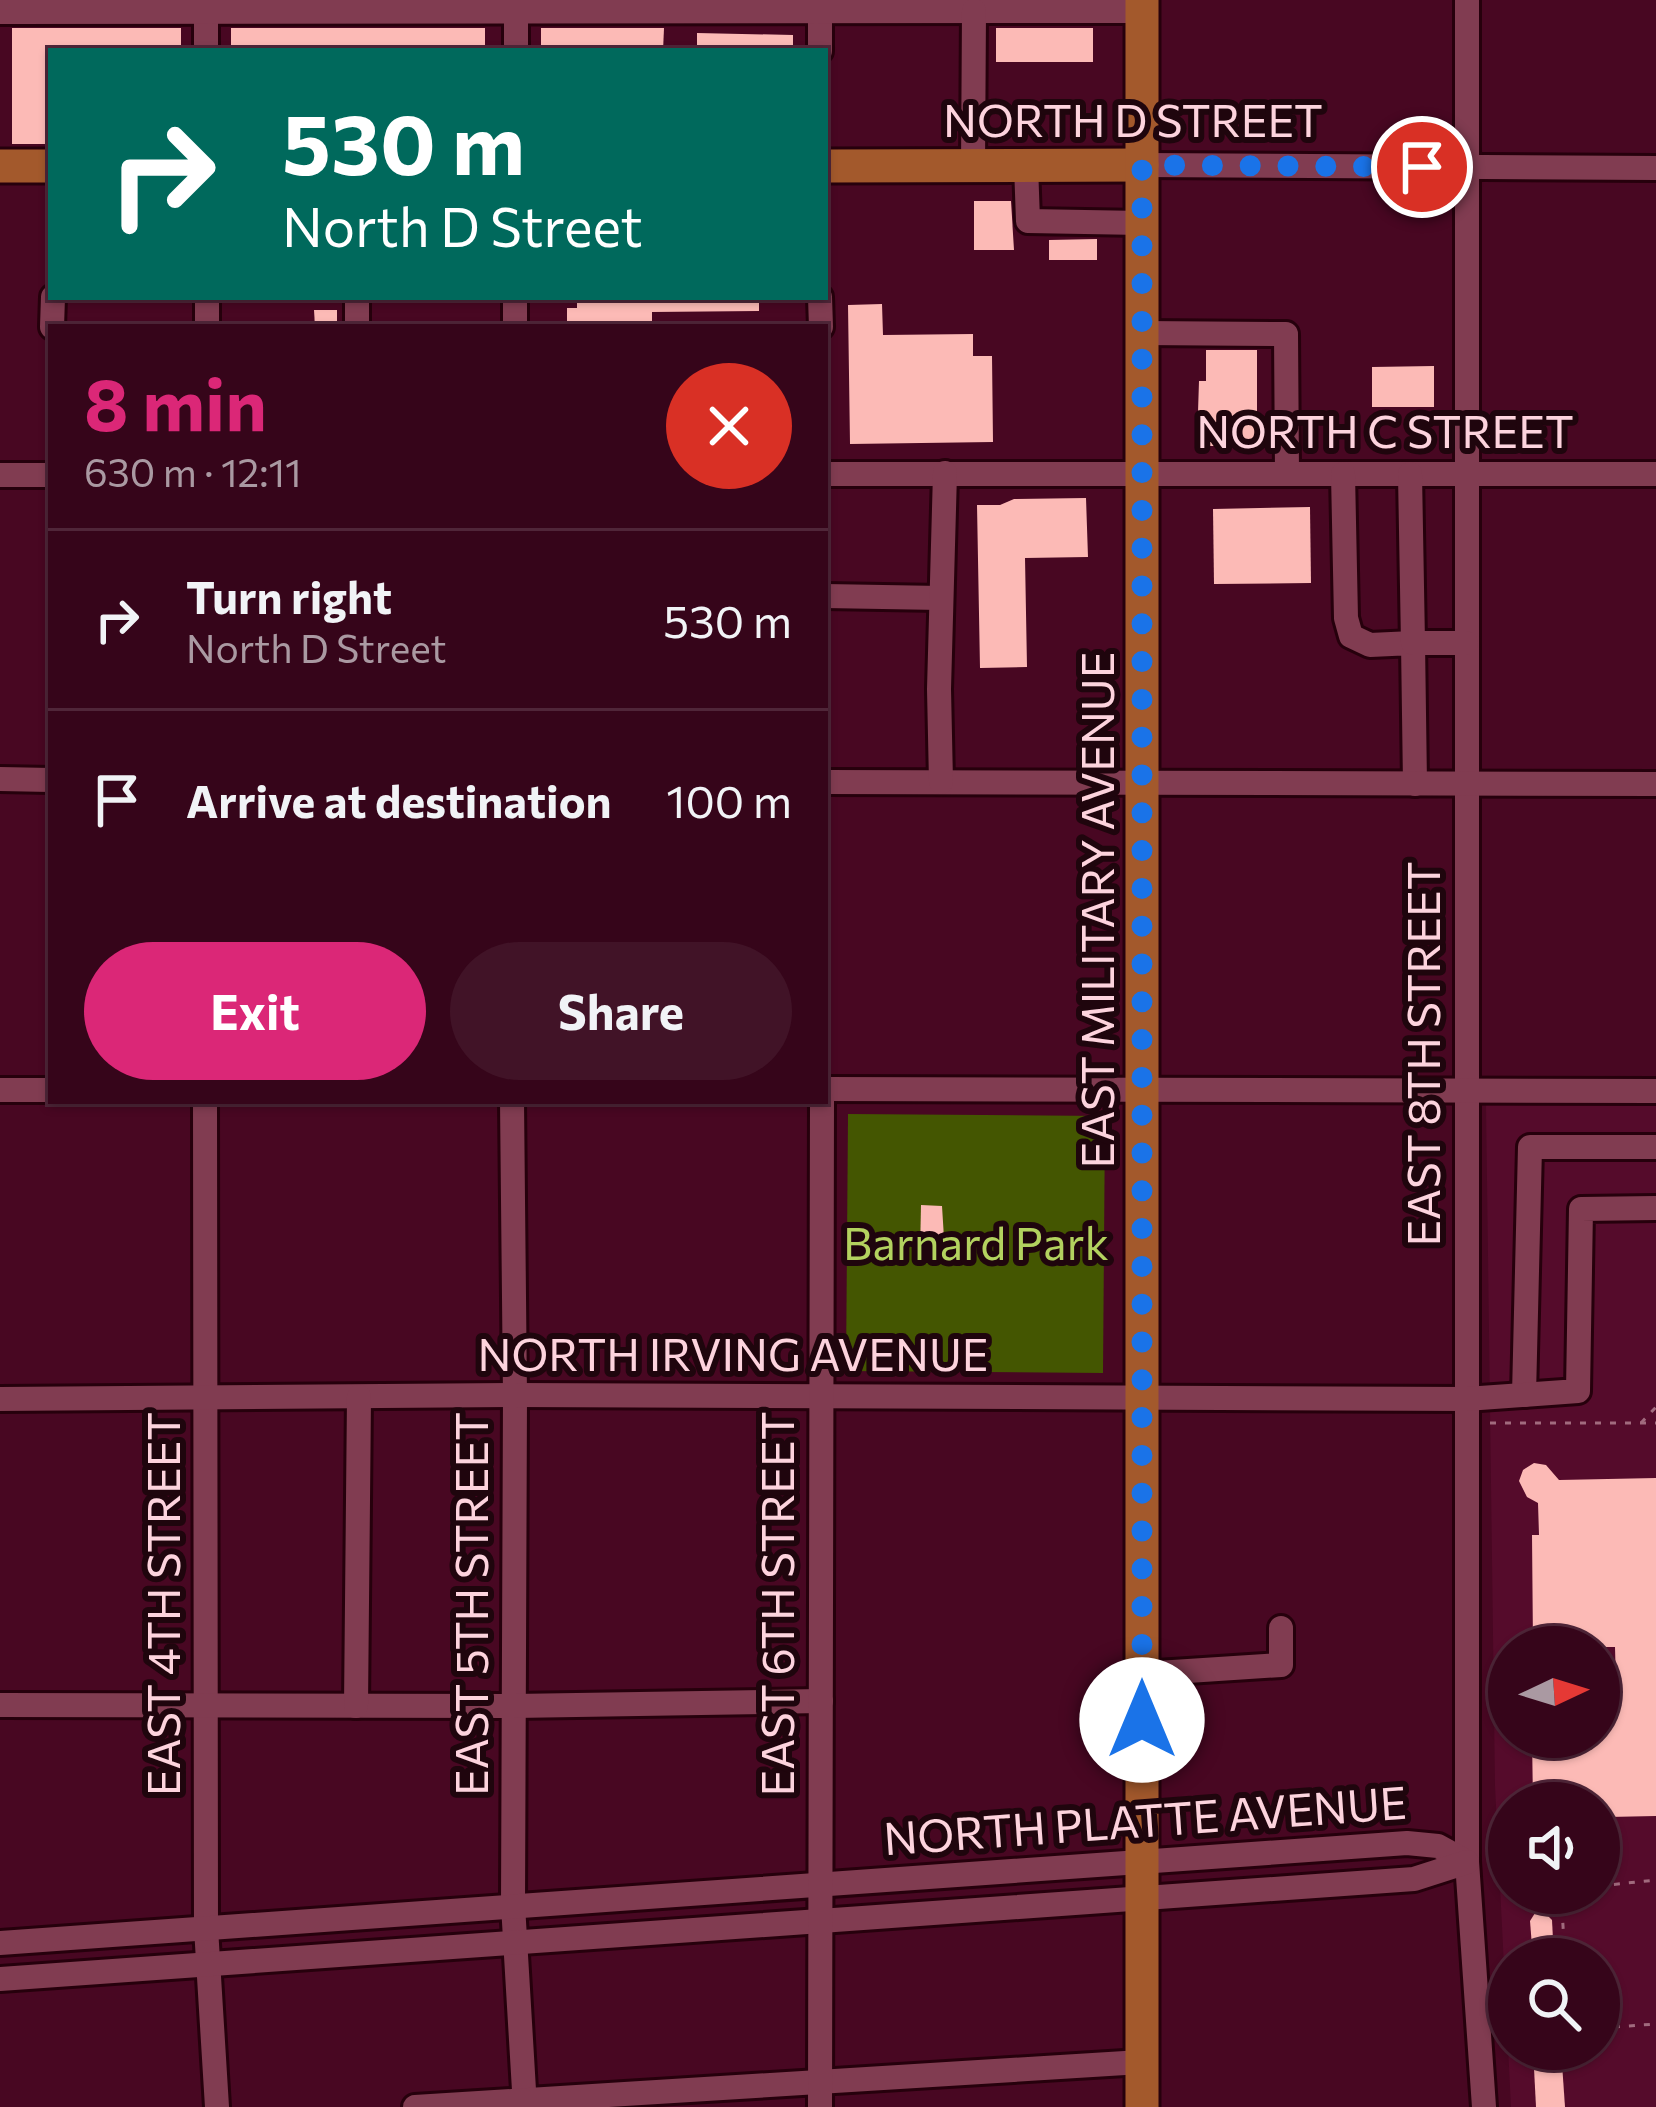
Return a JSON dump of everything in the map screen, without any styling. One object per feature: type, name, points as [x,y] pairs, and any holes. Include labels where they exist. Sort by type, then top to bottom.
[{"type":"main road","name":"EAST MILITARY AVENUE","points":[[1142,6],[1142,2107]]},
{"type":"main road","name":"NORTH D STREET","points":[[828,166],[1142,165]]},
{"type":"main road","points":[[0,166],[48,166]]},
{"type":"street","name":"EAST 8TH STREET","points":[[1467,0],[1467,1862],[1484,2107]]},
{"type":"street","points":[[516,5],[516,48]]},
{"type":"street","points":[[206,6],[206,48]]},
{"type":"street","points":[[0,12],[206,6],[820,6],[974,11],[1142,6]]},
{"type":"street","points":[[820,6],[820,48]]},
{"type":"street","points":[[974,11],[974,166]]},
{"type":"street","points":[[1026,165],[1028,221],[1142,223]]},
{"type":"street","name":"NORTH D STREET","points":[[1142,165],[1656,168]]},
{"type":"street","points":[[1142,333],[1286,334],[1287,473]]},
{"type":"street","points":[[941,782],[945,473]]},
{"type":"street","name":"NORTH C STREET","points":[[828,474],[1656,474]]},
{"type":"street","points":[[1343,474],[1346,618],[1351,636],[1370,645],[1466,643]]},
{"type":"street","points":[[1410,474],[1415,784]]},
{"type":"street","points":[[0,475],[48,476]]},
{"type":"street","points":[[828,596],[941,598]]},
{"type":"street","points":[[0,779],[48,780]]},
{"type":"street","points":[[828,782],[1656,784]]},
{"type":"street","points":[[828,1089],[1656,1091]]},
{"type":"street","points":[[0,1090],[48,1090]]},
{"type":"street","name":"EAST 4TH STREET","points":[[205,1104],[206,1928],[217,2107]]},
{"type":"street","name":"EAST 5TH STREET","points":[[512,1104],[512,1905],[524,2103]]},
{"type":"street","name":"EAST 6TH STREET","points":[[820,2094],[822,1104]]},
{"type":"street","points":[[1524,1395],[1530,1147],[1656,1147]]},
{"type":"street","name":"NORTH IRVING AVENUE","points":[[0,1399],[1143,1397],[1466,1411],[1524,1395],[1578,1391],[1581,1209],[1656,1208]]},
{"type":"street","points":[[356,1706],[359,1397]]},
{"type":"street","points":[[1142,1673],[1282,1664],[1280,1628]]},
{"type":"street","points":[[0,1705],[821,1701]]},
{"type":"street","name":"NORTH PLATTE AVENUE","points":[[0,1942],[1407,1843],[1438,1846],[1467,1862]]},
{"type":"street","name":"NORTH PLATTE AVENUE","points":[[0,1979],[1414,1879],[1467,1862]]},
{"type":"street","points":[[415,2107],[820,2094],[1142,2062]]},
{"type":"path","points":[[1640,1423],[1656,1407]]},
{"type":"path","points":[[1466,1411],[1656,1424]]},
{"type":"path","points":[[1620,1884],[1656,1880]]},
{"type":"path","points":[[1620,2026],[1656,2024]]},
{"type":"shaded area","points":[[1486,1105],[1656,1105],[1656,2107],[1511,2107],[1509,2070],[1620,2070],[1620,1938],[1503,1938],[1501,1914],[1620,1914],[1620,1782],[1495,1782],[1495,1758],[1620,1758],[1620,1626],[1493,1626]]},
{"type":"green space","name":"Barnard Park","points":[[848,1114],[1105,1116],[1103,1373],[846,1371]]},
{"type":"building","points":[[12,28],[181,28],[181,48],[48,48],[48,144],[12,144]]},
{"type":"building","points":[[231,28],[485,28],[485,48],[231,48]]},
{"type":"building","points":[[541,28],[664,28],[663,48],[541,48]]},
{"type":"building","points":[[996,28],[1093,28],[1093,62],[996,62]]},
{"type":"building","points":[[697,33],[793,35],[793,48],[697,48]]},
{"type":"building","points":[[974,201],[1011,201],[1014,250],[974,250]]},
{"type":"building","points":[[1097,239],[1097,260],[1049,260],[1049,240]]},
{"type":"building","points":[[577,300],[759,300],[759,311],[652,312],[652,324],[567,324],[567,308],[577,308]]},
{"type":"building","points":[[882,304],[883,335],[973,334],[973,356],[992,356],[993,442],[850,444],[848,305]]},
{"type":"building","points":[[314,310],[337,310],[337,324],[315,324]]},
{"type":"building","points":[[1206,350],[1257,350],[1257,446],[1206,446],[1206,412],[1198,412],[1199,381],[1206,381]]},
{"type":"building","points":[[1434,366],[1434,407],[1372,407],[1372,367]]},
{"type":"building","points":[[1086,498],[1088,557],[1025,558],[1027,667],[980,668],[977,505],[1000,505],[1014,499]]},
{"type":"building","points":[[1310,507],[1311,583],[1214,584],[1213,509]]},
{"type":"building","points":[[921,1205],[942,1206],[945,1255],[920,1253]]},
{"type":"building","points":[[1534,1463],[1546,1465],[1559,1480],[1656,1478],[1656,1816],[1620,1817],[1620,1782],[1533,1782],[1532,1758],[1620,1758],[1620,1626],[1533,1626],[1532,1535],[1539,1535],[1538,1503],[1527,1497],[1519,1481],[1523,1470]]},
{"type":"building","points":[[1534,1914],[1546,1914],[1552,1920],[1553,1938],[1531,1938]]},
{"type":"building","points":[[1534,2070],[1562,2070],[1565,2107],[1536,2107]]},
{"type":"route","points":[[1142,1720],[1142,165],[1422,167]]}]
